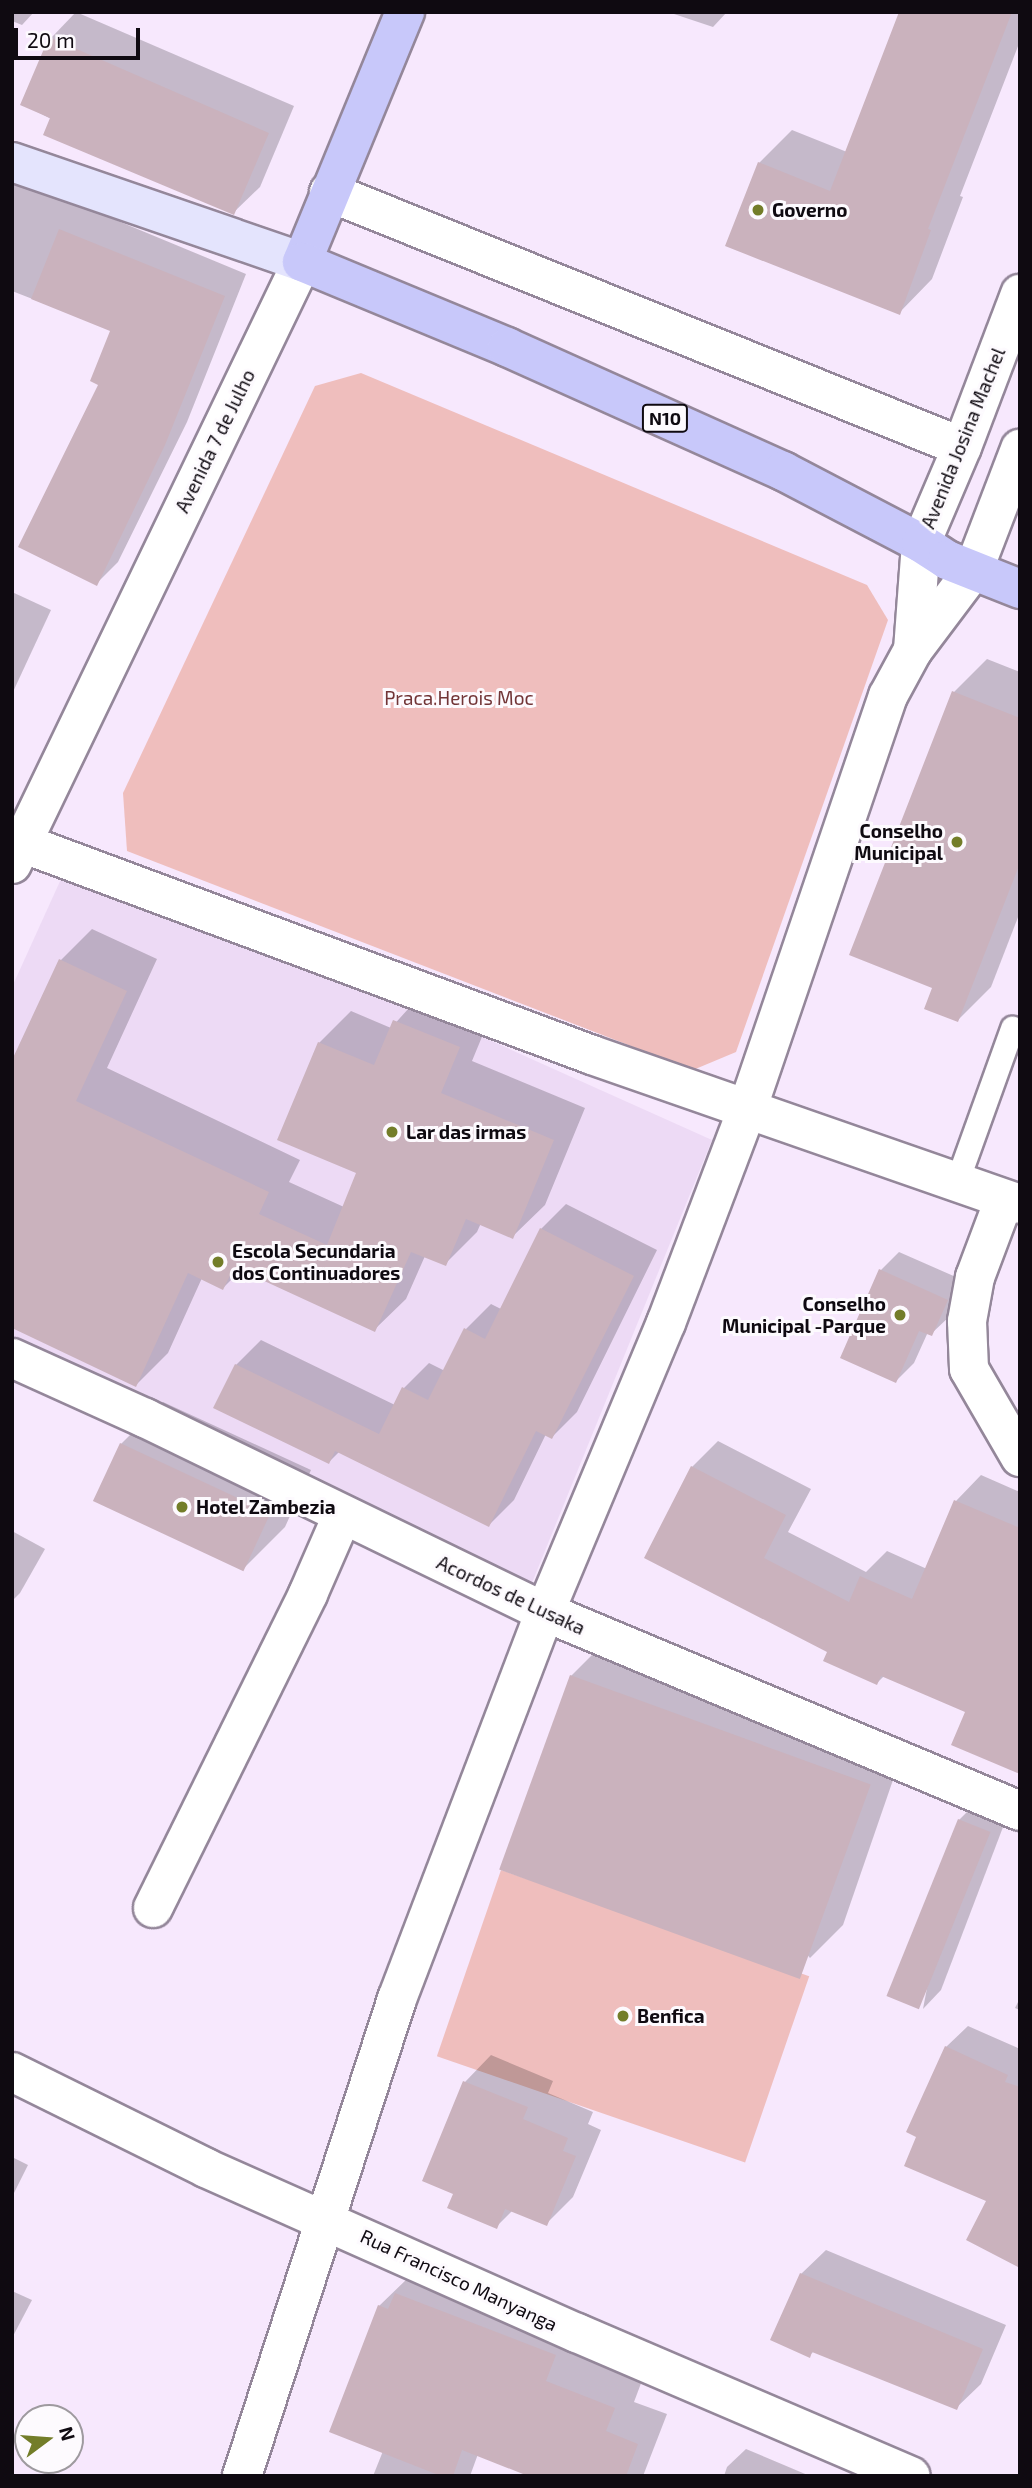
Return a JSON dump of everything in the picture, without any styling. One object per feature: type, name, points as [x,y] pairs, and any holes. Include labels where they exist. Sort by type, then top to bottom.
[{"type":"main road","name":"Avenida 7 de Julho","points":[[302,262],[405,12]]},
{"type":"main road","name":"N10","points":[[302,262],[507,347],[783,471],[921,543],[947,560],[1020,589]]},
{"type":"street","points":[[12,162],[302,262]]},
{"type":"street","points":[[329,192],[962,447]]},
{"type":"street","name":"Avenida 7 de Julho","points":[[17,853],[302,262]]},
{"type":"street","name":"Avenida Josina Machel","points":[[913,650],[921,543],[962,447],[1020,294]]},
{"type":"street","points":[[242,2476],[328,2220],[397,1999],[545,1612],[666,1323],[747,1110],[888,696],[913,650],[974,569],[1020,449]]},
{"type":"street","points":[[17,853],[1012,1202],[975,1277],[967,1321],[969,1369],[1020,1457]]},
{"type":"street","name":"Acordos de Lusaka","points":[[12,1358],[145,1418],[342,1516],[545,1612],[1020,1811]]},
{"type":"street","points":[[153,1908],[191,1826],[290,1630],[342,1516]]},
{"type":"street","name":"Rua Francisco Manyanga","points":[[12,2072],[206,2168],[577,2333],[911,2476]]},
{"type":"lane","points":[[957,1181],[1012,1027]]},
{"type":"shaded area","points":[[66,868],[400,1000],[712,1140],[527,1595],[12,1355],[12,987]]},
{"type":"green space","name":"Praca.Herois Moc","points":[[361,373],[867,585],[888,620],[736,1052],[693,1070],[127,851],[123,793],[315,386]]},
{"type":"green space","name":"Benfica","points":[[501,1870],[809,1976],[745,2162],[437,2056]]},
{"type":"building","points":[[899,12],[1012,12],[928,229],[931,230],[900,315],[725,246],[758,162],[830,191]]},
{"type":"building","points":[[49,37],[269,133],[234,215],[43,135],[50,118],[20,105]]},
{"type":"building","points":[[59,229],[225,296],[165,445],[97,586],[18,547],[98,385],[90,381],[110,331],[31,299]]},
{"type":"building","name":"Conselho Municipal","points":[[952,691],[1020,718],[1020,863],[958,1022],[924,1009],[932,988],[849,955]]},
{"type":"building","points":[[59,959],[127,991],[76,1101],[269,1192],[259,1214],[327,1245],[356,1173],[277,1140],[318,1042],[374,1065],[393,1020],[460,1047],[441,1093],[554,1140],[513,1239],[466,1219],[446,1266],[411,1252],[375,1332],[234,1267],[223,1290],[188,1273],[136,1387],[12,1328],[12,1060]]},
{"type":"building","points":[[540,1228],[634,1276],[552,1439],[536,1431],[489,1527],[335,1451],[329,1464],[213,1408],[235,1364],[379,1434],[402,1387],[428,1400],[464,1328],[485,1339]]},
{"type":"building","name":"Conselho Municipal -Parque","points":[[879,1269],[948,1300],[932,1336],[919,1331],[896,1383],[840,1358]]},
{"type":"building","name":"Hotel Zambezia","points":[[120,1443],[270,1513],[243,1571],[93,1501]]},
{"type":"building","points":[[691,1466],[786,1515],[764,1558],[849,1602],[860,1576],[912,1599],[954,1500],[1020,1528],[1020,1774],[951,1745],[965,1712],[881,1676],[877,1685],[823,1661],[827,1652],[644,1558]]},
{"type":"building","points":[[570,1675],[871,1784],[800,1979],[499,1870]]},
{"type":"building","points":[[958,1819],[990,1832],[919,2009],[886,1996]]},
{"type":"building","points":[[945,2046],[1008,2075],[1005,2082],[1020,2087],[1020,2268],[966,2240],[986,2201],[904,2166],[916,2137],[906,2132]]},
{"type":"building","points":[[463,2081],[528,2107],[523,2119],[568,2138],[563,2151],[576,2156],[547,2226],[505,2209],[497,2229],[447,2208],[453,2194],[422,2181]]},
{"type":"building","points":[[800,2273],[983,2349],[957,2410],[812,2352],[810,2358],[770,2340]]},
{"type":"building","points":[[395,2293],[556,2355],[546,2381],[615,2408],[606,2431],[638,2444],[626,2476],[528,2476],[462,2450],[453,2476],[441,2476],[329,2432],[378,2305],[388,2309]]},
{"type":"place","name":"Governo","points":[[758,210]]},
{"type":"place","name":"Conselho Municipal","points":[[957,842]]},
{"type":"place","name":"Lar das irmas","points":[[392,1132]]},
{"type":"place","name":"Escola Secundaria dos Continuadores","points":[[218,1262]]},
{"type":"place","name":"Conselho Municipal -Parque","points":[[900,1315]]},
{"type":"place","name":"Hotel Zambezia","points":[[182,1507]]},
{"type":"place","name":"Benfica","points":[[623,2016]]}]
